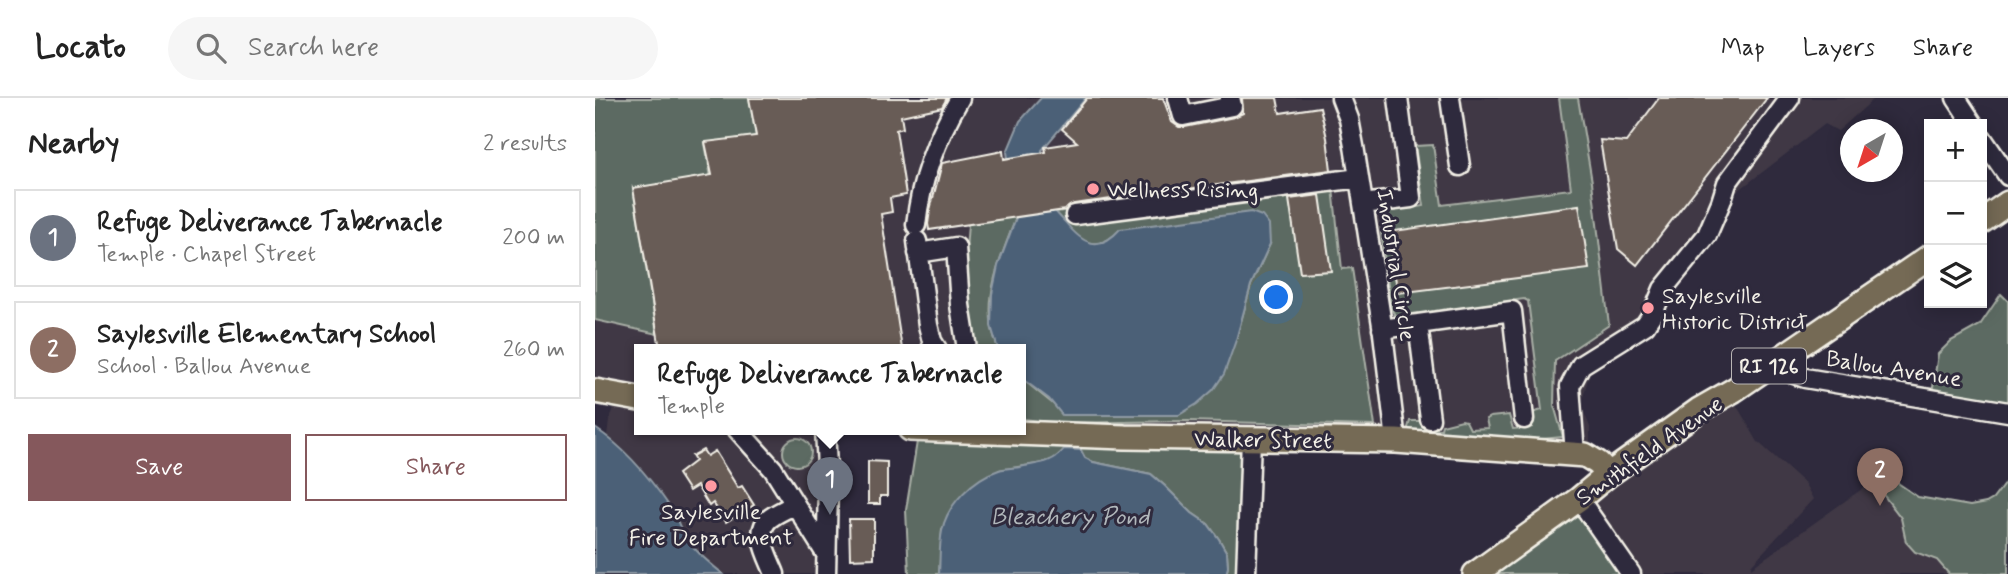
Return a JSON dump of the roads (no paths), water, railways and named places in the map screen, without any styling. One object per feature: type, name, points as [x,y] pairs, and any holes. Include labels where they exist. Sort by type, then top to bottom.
[{"type":"main road","points":[[1987,218],[2008,203]]},
{"type":"main road","name":"Smithfield Avenue","points":[[1475,574],[1579,499],[1608,474],[1699,410],[1734,390],[1924,260]]},
{"type":"main road","points":[[595,391],[634,398]]},
{"type":"main road","name":"Walker Street","points":[[1026,432],[1396,442],[1575,454],[1598,463],[1608,474]]},
{"type":"street","points":[[934,344],[927,325],[917,239],[922,187],[939,135],[960,98]]},
{"type":"street","points":[[1178,98],[1183,116],[1232,106],[1230,98]]},
{"type":"street","name":"Industrial Circle","points":[[1341,98],[1349,119],[1359,178],[1396,442]]},
{"type":"street","points":[[1363,204],[1411,198],[1398,98]]},
{"type":"street","points":[[1450,98],[1460,166]]},
{"type":"street","points":[[1575,454],[1570,386],[1581,365],[1645,325],[1663,289],[1707,235],[1727,183],[1790,98]]},
{"type":"street","points":[[1956,98],[1970,119]]},
{"type":"street","points":[[1987,145],[2008,176]]},
{"type":"street","points":[[1075,215],[1359,178]]},
{"type":"street","points":[[917,239],[956,247],[966,344]]},
{"type":"street","points":[[1382,329],[1511,310],[1524,419]]},
{"type":"street","points":[[1418,324],[1430,419]]},
{"type":"street","name":"Ballou Avenue","points":[[1779,360],[1794,374],[1805,378],[2008,412]]},
{"type":"street","points":[[742,435],[773,469],[826,554]]},
{"type":"street","points":[[825,435],[828,486],[826,574]]},
{"type":"street","points":[[1246,574],[1251,439]]},
{"type":"street","points":[[1579,499],[1631,574]]},
{"type":"street","points":[[775,574],[762,540],[763,529],[768,520],[795,504]]},
{"type":"water","points":[[1041,98],[1086,98],[1042,150],[1053,208],[1072,230],[1091,243],[1105,241],[1120,229],[1251,212],[1262,216],[1269,225],[1270,244],[1251,285],[1224,374],[1213,390],[1179,415],[1062,415],[1049,399],[1026,382],[1026,344],[996,344],[991,326],[992,294],[998,266],[1017,215],[1007,152],[1020,121]]},
{"type":"water","points":[[595,428],[616,444],[645,474],[672,510],[691,544],[723,574],[595,574]]},
{"type":"water","name":"Bleachery Pond","points":[[1064,449],[1081,450],[1085,458],[1093,462],[1151,474],[1192,513],[1208,524],[1227,553],[1226,574],[939,574],[942,531],[949,511],[963,493],[990,474],[1002,469],[1045,462],[1055,458]]},
{"type":"place","name":"Wellness Rising","points":[[1093,189]]},
{"type":"place","name":"Saylesville Historic District","points":[[1648,308]]},
{"type":"place","name":"Saylesville Fire Department","points":[[711,486]]},
{"type":"place","name":"Saylesville Elementary School","points":[[1880,506]]},
{"type":"place","name":"Refuge Deliverance Tabernacle","points":[[830,515]]}]
